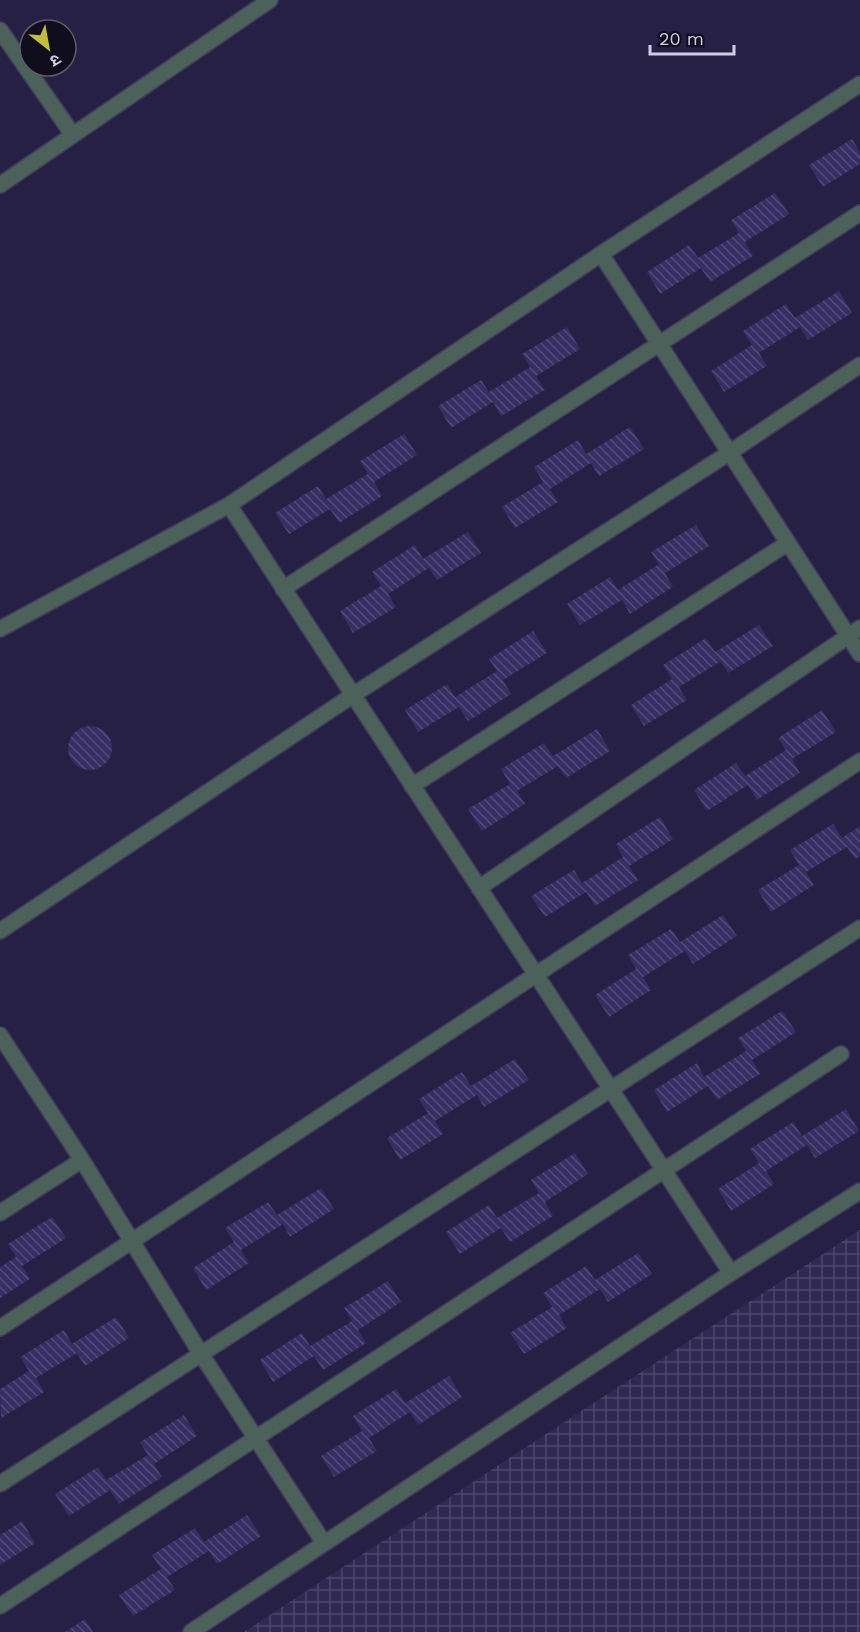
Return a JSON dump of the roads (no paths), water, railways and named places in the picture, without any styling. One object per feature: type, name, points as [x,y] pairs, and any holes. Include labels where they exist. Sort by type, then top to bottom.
[{"type":"street","points":[[0,185],[270,0]]},
{"type":"street","points":[[0,30],[73,135]]},
{"type":"street","points":[[0,629],[229,505],[601,254],[860,84]]},
{"type":"street","points":[[283,589],[860,213]]},
{"type":"street","points":[[601,254],[788,543],[854,632],[860,654]]},
{"type":"street","points":[[0,931],[353,695],[729,453],[860,365]]},
{"type":"street","points":[[229,505],[731,1273]]},
{"type":"street","points":[[412,786],[788,543]]},
{"type":"street","points":[[479,888],[854,632]]},
{"type":"street","points":[[0,1328],[860,760]]},
{"type":"street","points":[[0,1484],[860,928]]},
{"type":"street","points":[[2,1043],[82,1160],[201,1354],[324,1543]]},
{"type":"street","points":[[0,1605],[841,1054]]},
{"type":"street","points":[[0,1213],[82,1160]]},
{"type":"street","points":[[191,1632],[731,1273],[860,1191]]}]
